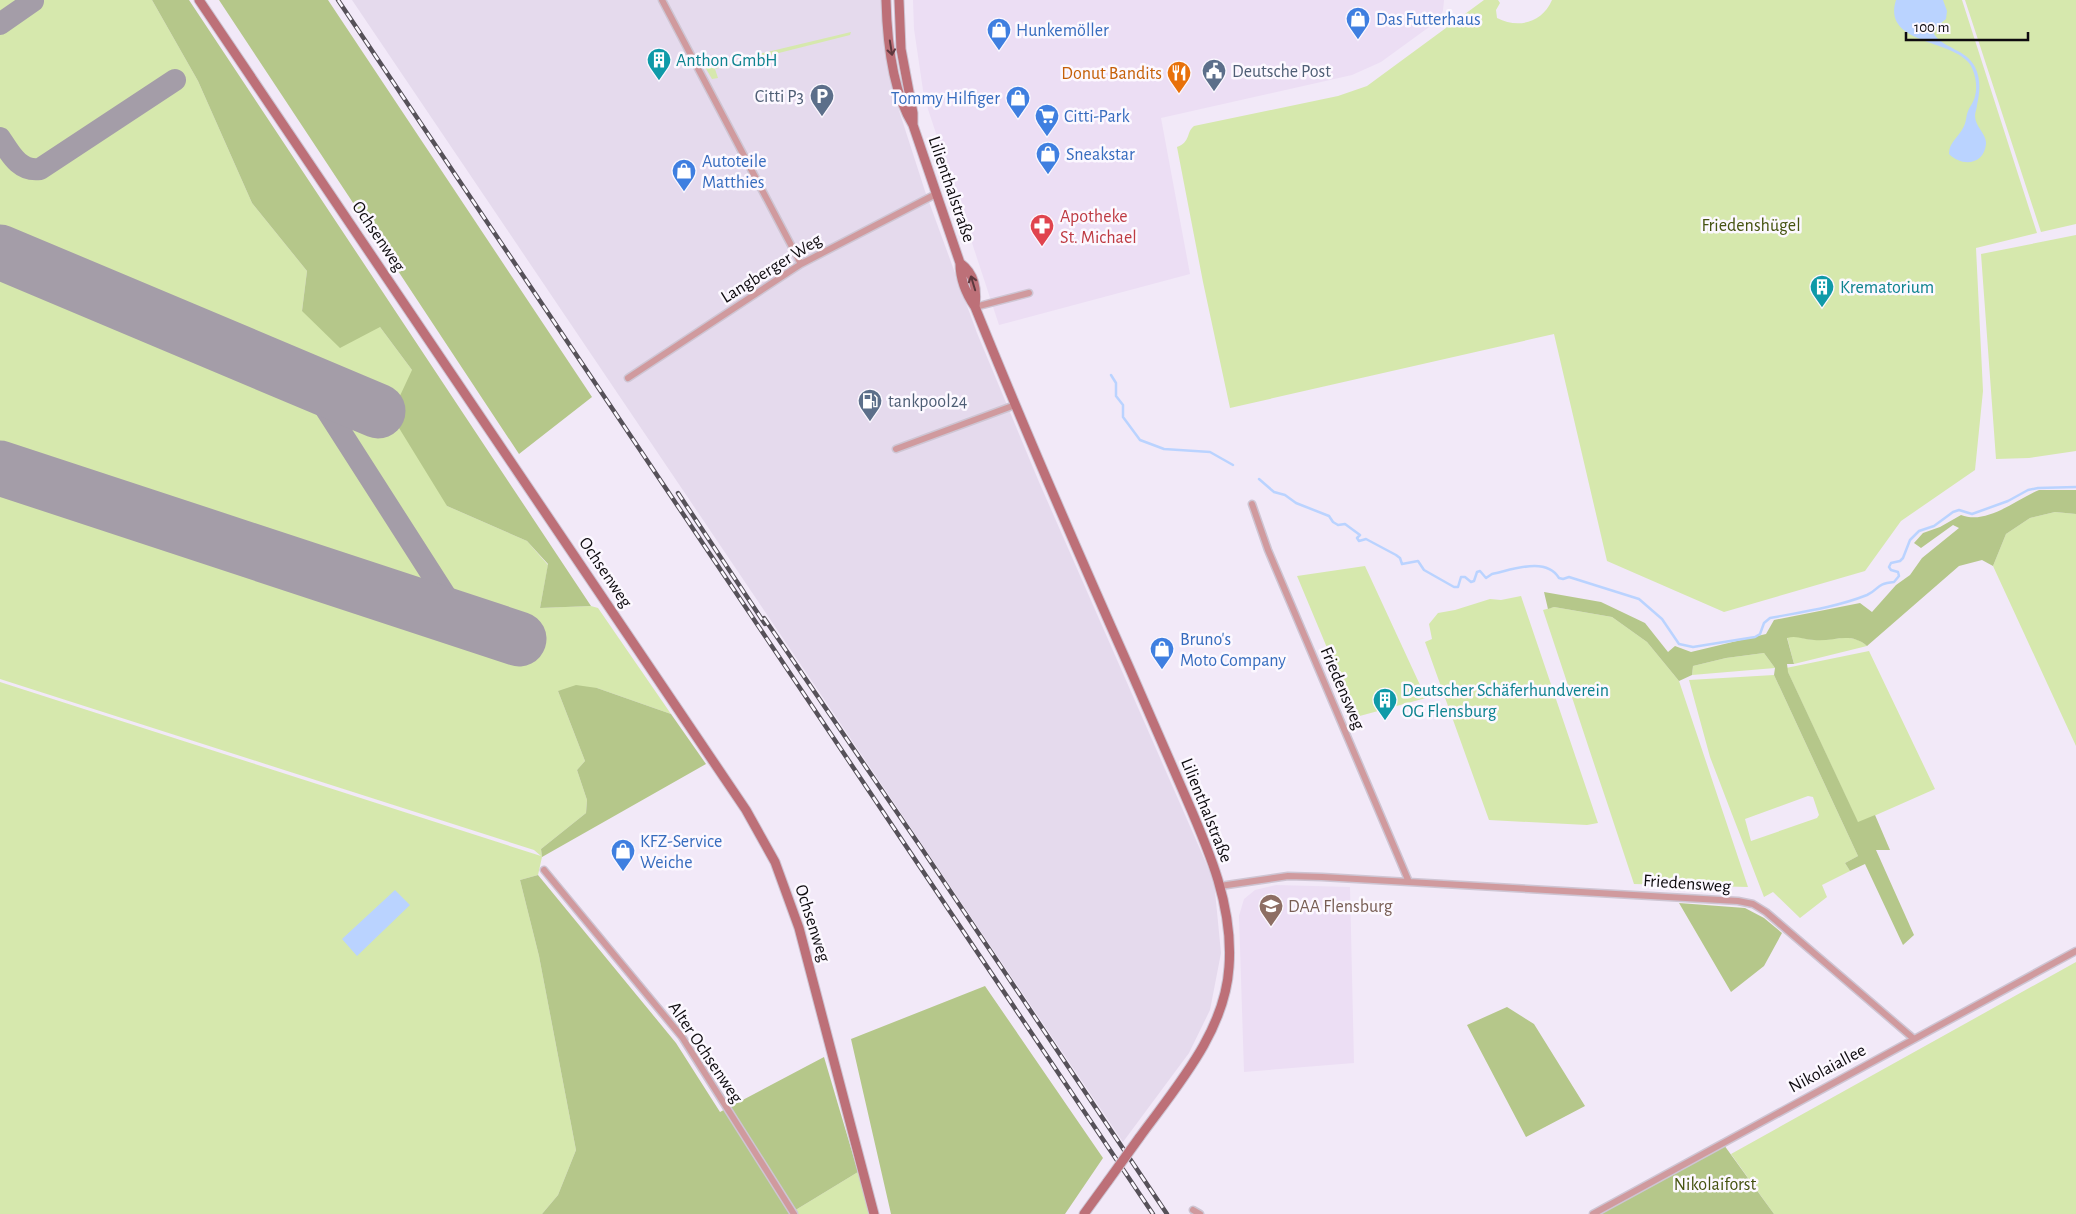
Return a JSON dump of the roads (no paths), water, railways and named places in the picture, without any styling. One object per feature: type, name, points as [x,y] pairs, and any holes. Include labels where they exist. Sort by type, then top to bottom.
[{"type":"street","name":"Ochsenweg","points":[[200,0],[751,818],[775,862],[799,928],[874,1214]]},
{"type":"street","points":[[662,0],[801,264]]},
{"type":"street","name":"Lilienthalstraße","points":[[886,0],[894,69],[901,97],[906,114],[913,125],[960,263],[969,270],[977,294],[975,307],[1015,405],[1193,815],[1220,886],[1230,938],[1229,969],[1223,998],[1210,1034],[1191,1066],[1084,1214]]},
{"type":"street","name":"Lilienthalstraße","points":[[898,1],[901,49],[913,113],[913,125]]},
{"type":"street","name":"Langberger Weg","points":[[628,378],[801,264],[936,194]]},
{"type":"street","points":[[975,307],[1029,293]]},
{"type":"street","points":[[896,449],[1015,405]]},
{"type":"street","name":"Friedensweg","points":[[1252,504],[1268,550],[1409,882]]},
{"type":"street","name":"Alter Ochsenweg","points":[[544,870],[682,1037],[794,1214]]},
{"type":"street","name":"Friedensweg","points":[[1220,886],[1288,876],[1626,894],[1738,901],[1753,904],[1774,918],[1914,1039]]},
{"type":"street","name":"Nikolaiallee","points":[[1593,1214],[2076,951]]},
{"type":"street","points":[[1193,1210],[1200,1214]]},
{"type":"water","points":[[1896,0],[1943,0],[1947,11],[1946,19],[1935,28],[1934,34],[1943,43],[1966,56],[1975,67],[1978,76],[1979,90],[1975,116],[1977,124],[1985,137],[1986,144],[1984,151],[1977,160],[1972,162],[1960,161],[1949,154],[1952,143],[1964,126],[1976,92],[1976,83],[1971,66],[1960,55],[1908,33],[1899,25],[1894,14]]},
{"type":"water","points":[[395,890],[410,905],[357,956],[342,939]]},
{"type":"waterway","points":[[1111,375],[1116,383],[1116,396],[1123,405],[1123,417],[1140,440],[1164,449],[1210,452],[1233,465]]},
{"type":"waterway","points":[[1259,479],[1274,492],[1285,495],[1296,503],[1329,516],[1338,525],[1345,524],[1360,535],[1357,538],[1359,541],[1366,539],[1396,555],[1400,558],[1402,564],[1418,561],[1424,570],[1454,587],[1458,587],[1461,577],[1465,577],[1471,582],[1474,581],[1477,572],[1480,571],[1486,578],[1492,574],[1528,566],[1546,568],[1553,571],[1559,578],[1569,577],[1639,599],[1662,619],[1679,644],[1693,647],[1755,637],[1760,634],[1764,623],[1770,618],[1844,603],[1867,595],[1881,585],[1894,582],[1899,576],[1898,572],[1891,570],[1889,567],[1891,563],[1900,561],[1903,558],[1910,540],[1919,531],[1934,526],[1953,512],[1959,510],[1972,514],[2008,501],[2028,490],[2076,487]]},
{"type":"railway","points":[[338,0],[1153,1214]]},
{"type":"railway","points":[[678,493],[765,624]]},
{"type":"railway","points":[[764,618],[920,846],[1167,1214]]},
{"type":"place","name":"Das Futterhaus","points":[[1358,40]]},
{"type":"place","name":"Hunkemöller","points":[[999,51]]},
{"type":"place","name":"Anthon GmbH","points":[[659,81]]},
{"type":"place","name":"Deutsche Post","points":[[1214,92]]},
{"type":"place","name":"Donut Bandits","points":[[1179,94]]},
{"type":"place","name":"Citti P3","points":[[822,117]]},
{"type":"place","name":"Tommy Hilfiger","points":[[1018,119]]},
{"type":"place","name":"Citti-Park","points":[[1047,137]]},
{"type":"place","name":"Sneakstar","points":[[1048,175]]},
{"type":"place","name":"Autoteile Matthies","points":[[684,192]]},
{"type":"place","name":"Apotheke St. Michael","points":[[1042,247]]},
{"type":"place","name":"Krematorium","points":[[1822,308]]},
{"type":"place","name":"tankpool24","points":[[870,422]]},
{"type":"place","name":"Bruno's Moto Company","points":[[1162,670]]},
{"type":"place","name":"Deutscher Schäferhundverein OG Flensburg","points":[[1385,721]]},
{"type":"place","name":"KFZ-Service Weiche","points":[[623,872]]},
{"type":"place","name":"DAA Flensburg","points":[[1271,927]]},
{"type":"park label","name":"Friedenshügel","points":[[1751,225]]},
{"type":"park label","name":"Nikolaiforst","points":[[1715,1184]]}]
